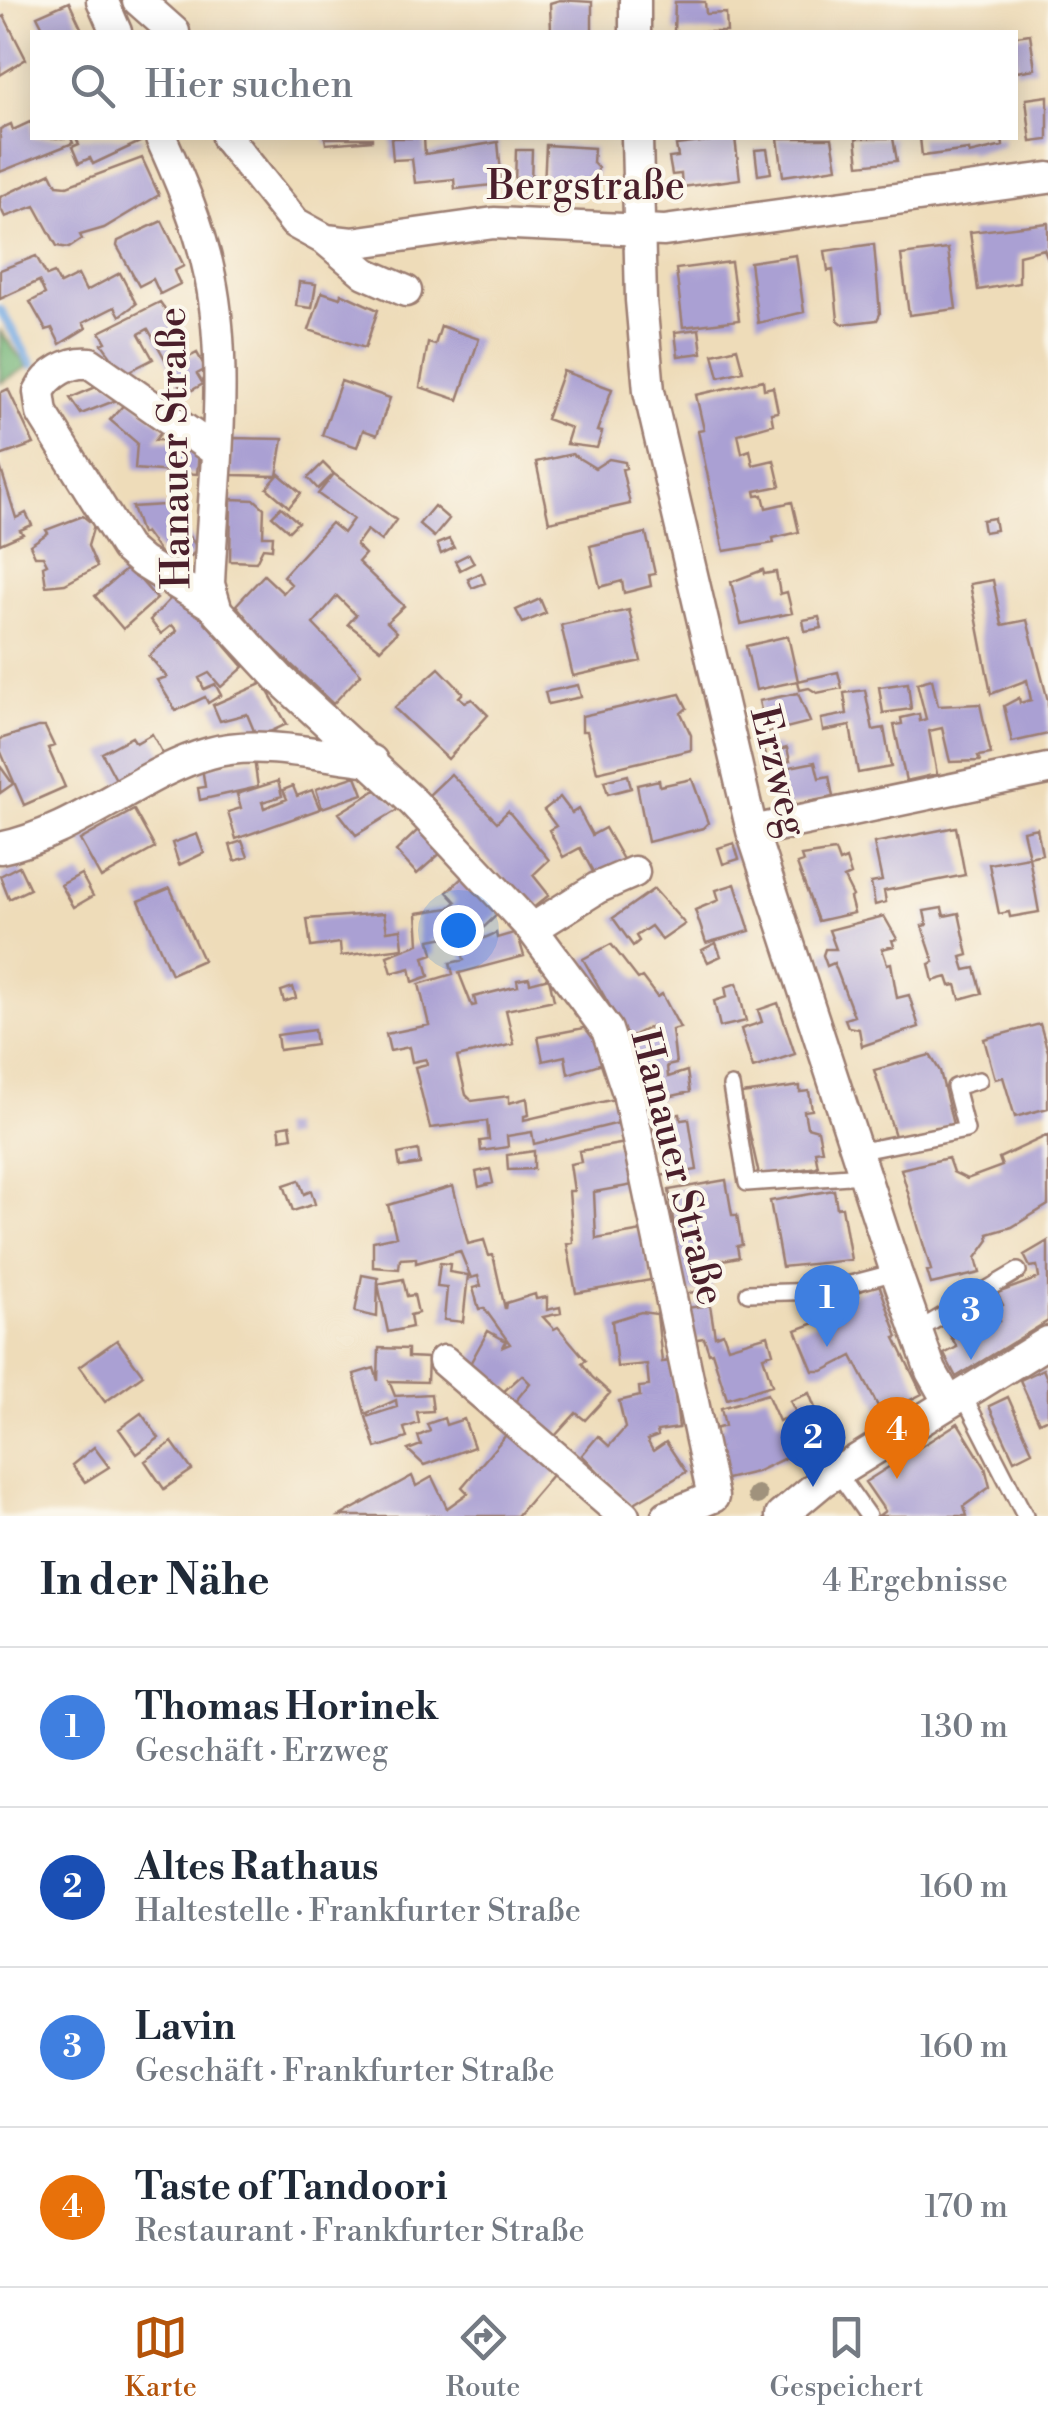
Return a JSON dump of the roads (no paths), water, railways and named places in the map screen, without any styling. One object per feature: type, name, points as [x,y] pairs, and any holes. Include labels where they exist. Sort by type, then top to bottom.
[{"type":"street","points":[[102,0],[115,30]]},
{"type":"street","points":[[138,0],[172,30]]},
{"type":"street","points":[[635,0],[636,30]]},
{"type":"street","name":"Hanauer Straße","points":[[162,140],[194,218],[211,279],[218,373],[209,584],[215,607],[281,680],[372,760],[532,928],[595,1009],[617,1057],[724,1507]]},
{"type":"street","points":[[229,140],[295,223],[326,240],[366,274],[406,291]]},
{"type":"street","name":"Erzweg","points":[[637,140],[649,390],[752,831],[917,1331],[955,1397]]},
{"type":"street","name":"Bergstraße","points":[[326,240],[372,242],[494,223],[639,233],[1048,178]]},
{"type":"street","points":[[214,450],[90,364],[75,363],[54,374],[39,392],[42,413],[126,548],[215,607]]},
{"type":"street","points":[[0,848],[70,824],[210,752],[243,748],[372,760]]},
{"type":"street","points":[[752,831],[1048,770]]},
{"type":"street","points":[[532,928],[597,888],[634,872]]},
{"type":"street","points":[[782,1516],[837,1472],[1048,1342]]},
{"type":"street","points":[[444,1360],[624,1516]]},
{"type":"street","points":[[668,1516],[724,1507]]},
{"type":"lane","points":[[730,1086],[747,1183],[861,1163],[966,1130],[955,1087],[979,1080]]},
{"type":"lane","points":[[917,1331],[1018,1271]]},
{"type":"lane","points":[[748,1293],[824,1291],[896,1272]]},
{"type":"lane","points":[[955,1397],[1025,1516]]},
{"type":"lane","points":[[837,1472],[868,1516]]},
{"type":"waterway","points":[[0,309],[32,365]]},
{"type":"place","name":"Thomas Horinek","points":[[827,1347]]},
{"type":"place","name":"Lavin","points":[[971,1360]]},
{"type":"place","name":"Taste of Tandoori","points":[[897,1479]]},
{"type":"place","name":"Altes Rathaus","points":[[813,1487]]}]
